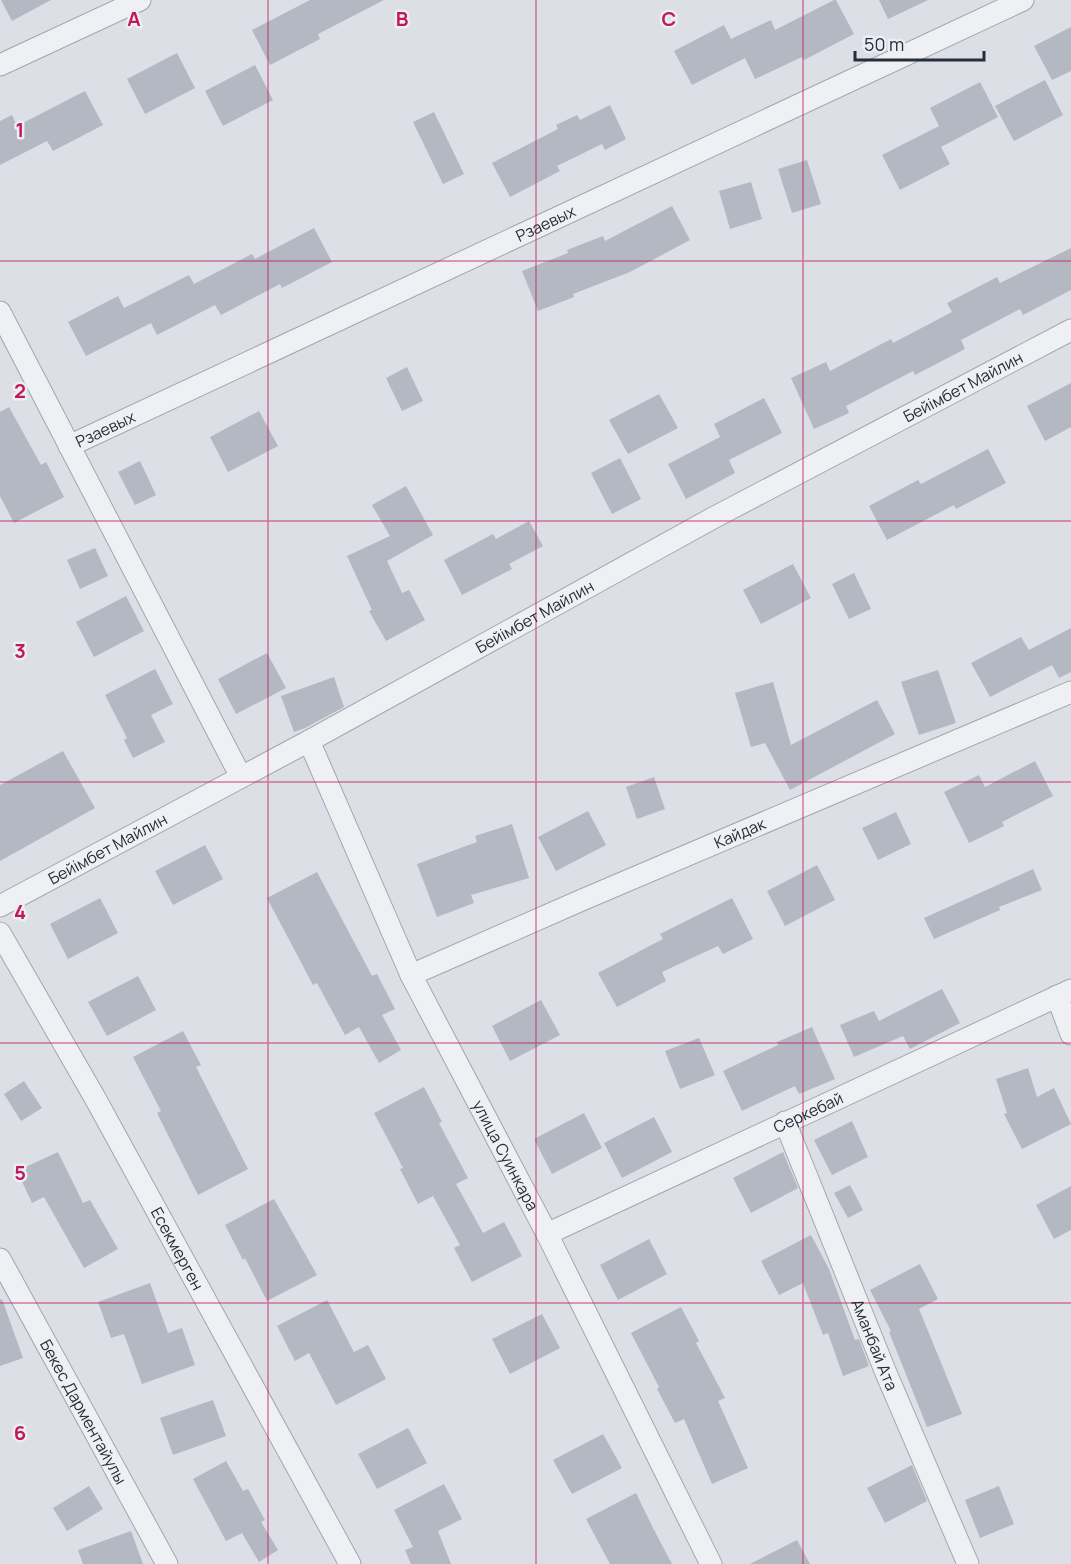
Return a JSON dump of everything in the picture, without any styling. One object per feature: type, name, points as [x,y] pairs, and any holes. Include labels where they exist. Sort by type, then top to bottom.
[{"type":"street","points":[[0,65],[140,0]]},
{"type":"street","name":"Рзаевых","points":[[69,446],[1023,0]]},
{"type":"street","points":[[0,312],[241,777]]},
{"type":"street","name":"Бейімбет Майлин","points":[[0,906],[309,741],[712,518],[1071,330]]},
{"type":"street","name":"Кайдак","points":[[411,975],[1071,692]]},
{"type":"street","name":"улица Суинкара","points":[[309,741],[411,975],[547,1234],[711,1564]]},
{"type":"street","name":"Eсекмерген","points":[[0,933],[95,1098],[350,1564]]},
{"type":"street","points":[[1064,993],[1071,1034]]},
{"type":"street","name":"Серкебай","points":[[547,1234],[1064,993]]},
{"type":"street","name":"Аманбай Ата","points":[[785,1122],[886,1373],[968,1564]]},
{"type":"street","name":"Бекес Дарментайулы","points":[[0,1259],[167,1564]]},
{"type":"building","points":[[1,0],[51,0],[12,21]]},
{"type":"building","points":[[310,0],[384,0],[318,34],[320,39],[270,65],[252,30]]},
{"type":"building","points":[[834,0],[854,34],[804,60],[802,57],[755,79],[745,58],[692,85],[674,51],[724,25],[731,39],[771,20],[775,30]]},
{"type":"building","points":[[879,0],[928,0],[888,19]]},
{"type":"building","points":[[1071,27],[1071,71],[1052,80],[1034,46]]},
{"type":"building","points":[[177,53],[195,88],[145,114],[127,79]]},
{"type":"building","points":[[255,65],[273,100],[223,126],[205,91]]},
{"type":"building","points":[[1045,80],[1063,115],[1014,141],[995,106]]},
{"type":"building","points":[[980,82],[998,117],[941,147],[950,164],[900,190],[882,155],[939,126],[930,108]]},
{"type":"building","points":[[85,91],[103,125],[53,151],[47,141],[0,165],[0,121],[12,115],[17,126]]},
{"type":"building","points":[[610,105],[626,139],[605,150],[602,144],[557,166],[560,171],[510,197],[492,163],[558,129],[556,125],[577,115],[580,120]]},
{"type":"building","points":[[434,112],[464,174],[443,184],[413,122]]},
{"type":"building","points":[[807,160],[821,204],[792,213],[778,169]]},
{"type":"building","points":[[751,182],[762,219],[730,229],[719,191]]},
{"type":"building","points":[[672,206],[690,240],[630,272],[573,294],[574,297],[538,311],[522,271],[603,236],[605,241]]},
{"type":"building","points":[[314,228],[332,262],[282,288],[280,284],[221,315],[215,305],[157,335],[151,323],[86,356],[68,322],[118,296],[124,308],[189,275],[194,284],[252,254],[255,259]]},
{"type":"building","points":[[1071,248],[1071,290],[1023,315],[1020,309],[961,340],[965,349],[915,375],[913,371],[846,406],[849,413],[814,429],[791,378],[826,362],[830,371],[891,339],[893,343],[952,312],[947,303],[997,277],[1000,283]]},
{"type":"building","points":[[407,367],[423,401],[402,411],[386,378]]},
{"type":"building","points":[[1071,383],[1071,427],[1045,441],[1027,406]]},
{"type":"building","points":[[659,394],[678,428],[628,454],[609,420]]},
{"type":"building","points":[[764,398],[782,433],[729,460],[735,473],[686,499],[668,464],[720,437],[714,424]]},
{"type":"building","points":[[9,407],[41,465],[46,462],[64,497],[14,523],[0,496],[0,412]]},
{"type":"building","points":[[259,411],[278,446],[228,472],[210,437]]},
{"type":"building","points":[[988,449],[1006,483],[956,509],[954,505],[887,540],[869,506],[918,480],[921,484]]},
{"type":"building","points":[[620,458],[641,499],[612,514],[591,473]]},
{"type":"building","points":[[140,461],[156,495],[135,505],[118,472]]},
{"type":"building","points":[[406,486],[433,535],[387,561],[402,593],[409,590],[425,620],[386,641],[369,611],[372,610],[347,556],[390,536],[372,505]]},
{"type":"building","points":[[529,521],[543,546],[509,564],[512,569],[462,595],[444,560],[493,534],[496,539]]},
{"type":"building","points":[[95,548],[108,576],[80,589],[67,560]]},
{"type":"building","points":[[793,564],[811,598],[761,624],[743,590]]},
{"type":"building","points":[[854,573],[871,609],[849,619],[832,584]]},
{"type":"building","points":[[126,596],[144,631],[94,657],[76,622]]},
{"type":"building","points":[[1071,628],[1071,672],[1059,678],[1052,665],[990,697],[971,663],[1021,637],[1029,650]]},
{"type":"building","points":[[267,653],[286,688],[236,714],[218,679]]},
{"type":"building","points":[[155,669],[173,704],[151,715],[165,742],[133,758],[124,740],[127,738],[105,695]]},
{"type":"building","points":[[938,670],[956,723],[919,735],[901,682]]},
{"type":"building","points":[[334,677],[344,707],[294,732],[281,696]]},
{"type":"building","points":[[773,682],[791,745],[877,700],[895,734],[790,790],[765,743],[751,747],[735,693]]},
{"type":"building","points":[[63,751],[95,808],[0,861],[0,785]]},
{"type":"building","points":[[1035,761],[1053,796],[1002,822],[1004,826],[969,843],[944,792],[979,775],[985,787]]},
{"type":"building","points":[[654,777],[665,809],[637,819],[626,787]]},
{"type":"building","points":[[588,811],[606,845],[556,871],[538,837]]},
{"type":"building","points":[[896,812],[911,844],[878,860],[862,828]]},
{"type":"building","points":[[512,824],[529,878],[471,895],[474,903],[437,917],[417,864],[477,842],[475,836]]},
{"type":"building","points":[[205,845],[223,879],[173,905],[155,871]]},
{"type":"building","points":[[817,865],[835,900],[785,926],[767,891]]},
{"type":"building","points":[[1033,869],[1042,890],[999,907],[1000,910],[934,939],[924,918]]},
{"type":"building","points":[[317,872],[372,976],[377,974],[395,1009],[382,1015],[401,1050],[379,1063],[359,1027],[345,1035],[317,983],[313,985],[267,898]]},
{"type":"building","points":[[100,898],[118,933],[68,959],[50,924]]},
{"type":"building","points":[[732,898],[753,939],[723,954],[718,946],[662,972],[666,981],[617,1007],[598,973],[663,939],[660,934]]},
{"type":"building","points":[[138,976],[156,1010],[107,1036],[88,1002]]},
{"type":"building","points":[[942,989],[960,1023],[910,1049],[903,1036],[854,1057],[840,1025],[874,1011],[879,1021]]},
{"type":"building","points":[[541,1000],[560,1035],[510,1061],[492,1026]]},
{"type":"building","points":[[812,1027],[835,1079],[799,1094],[795,1086],[742,1111],[723,1071],[778,1045],[777,1042]]},
{"type":"building","points":[[183,1031],[201,1065],[196,1067],[248,1169],[198,1195],[157,1113],[161,1111],[133,1057]]},
{"type":"building","points":[[699,1038],[715,1075],[680,1089],[665,1051]]},
{"type":"building","points":[[1028,1068],[1037,1097],[1054,1088],[1071,1124],[1022,1149],[1004,1114],[1007,1113],[996,1079]]},
{"type":"building","points":[[24,1081],[42,1108],[21,1121],[4,1094]]},
{"type":"building","points":[[424,1087],[442,1122],[439,1123],[468,1178],[456,1184],[483,1233],[504,1222],[522,1256],[472,1282],[454,1248],[460,1245],[433,1196],[418,1204],[400,1169],[403,1168],[374,1113]]},
{"type":"building","points":[[584,1113],[602,1148],[552,1174],[534,1139]]},
{"type":"building","points":[[654,1117],[672,1152],[622,1178],[604,1143]]},
{"type":"building","points":[[852,1121],[868,1157],[832,1175],[814,1140]]},
{"type":"building","points":[[58,1152],[83,1203],[90,1200],[118,1249],[84,1268],[44,1197],[32,1203],[17,1171]]},
{"type":"building","points":[[783,1152],[798,1188],[751,1213],[733,1178]]},
{"type":"building","points":[[850,1185],[863,1210],[848,1218],[834,1193]]},
{"type":"building","points":[[1071,1186],[1071,1230],[1054,1239],[1036,1205]]},
{"type":"building","points":[[274,1199],[317,1275],[267,1301],[225,1225]]},
{"type":"building","points":[[811,1235],[829,1269],[855,1340],[859,1339],[869,1366],[843,1376],[828,1333],[823,1335],[803,1283],[779,1295],[761,1261]]},
{"type":"building","points":[[649,1239],[667,1274],[618,1300],[600,1265]]},
{"type":"building","points":[[920,1264],[938,1299],[919,1309],[962,1414],[927,1427],[889,1332],[891,1331],[870,1290]]},
{"type":"building","points":[[150,1283],[168,1333],[182,1328],[195,1365],[142,1384],[124,1334],[111,1338],[98,1302]]},
{"type":"building","points":[[2,1299],[23,1358],[0,1366],[0,1300]]},
{"type":"building","points":[[327,1300],[354,1352],[368,1345],[386,1379],[336,1405],[309,1353],[295,1361],[277,1326]]},
{"type":"building","points":[[681,1307],[699,1341],[696,1343],[725,1398],[718,1401],[748,1468],[712,1484],[684,1419],[675,1423],[631,1333]]},
{"type":"building","points":[[542,1314],[560,1348],[510,1374],[492,1339]]},
{"type":"building","points":[[213,1400],[226,1436],[173,1455],[160,1418]]},
{"type":"building","points":[[408,1428],[427,1463],[377,1489],[358,1454]]},
{"type":"building","points":[[603,1434],[622,1468],[572,1494],[553,1460]]},
{"type":"building","points":[[226,1461],[243,1491],[248,1489],[265,1520],[261,1522],[278,1550],[259,1562],[242,1533],[226,1541],[193,1479]]},
{"type":"building","points":[[912,1465],[927,1501],[885,1523],[867,1488]]},
{"type":"building","points":[[444,1484],[462,1519],[438,1531],[451,1564],[411,1564],[405,1550],[413,1547],[394,1510]]},
{"type":"building","points":[[89,1486],[103,1509],[67,1531],[53,1508]]},
{"type":"building","points":[[999,1486],[1014,1524],[980,1538],[965,1500]]},
{"type":"building","points":[[636,1493],[672,1564],[610,1564],[586,1519]]},
{"type":"building","points":[[131,1531],[143,1564],[83,1564],[78,1550]]},
{"type":"building","points":[[797,1540],[810,1564],[750,1564]]}]
